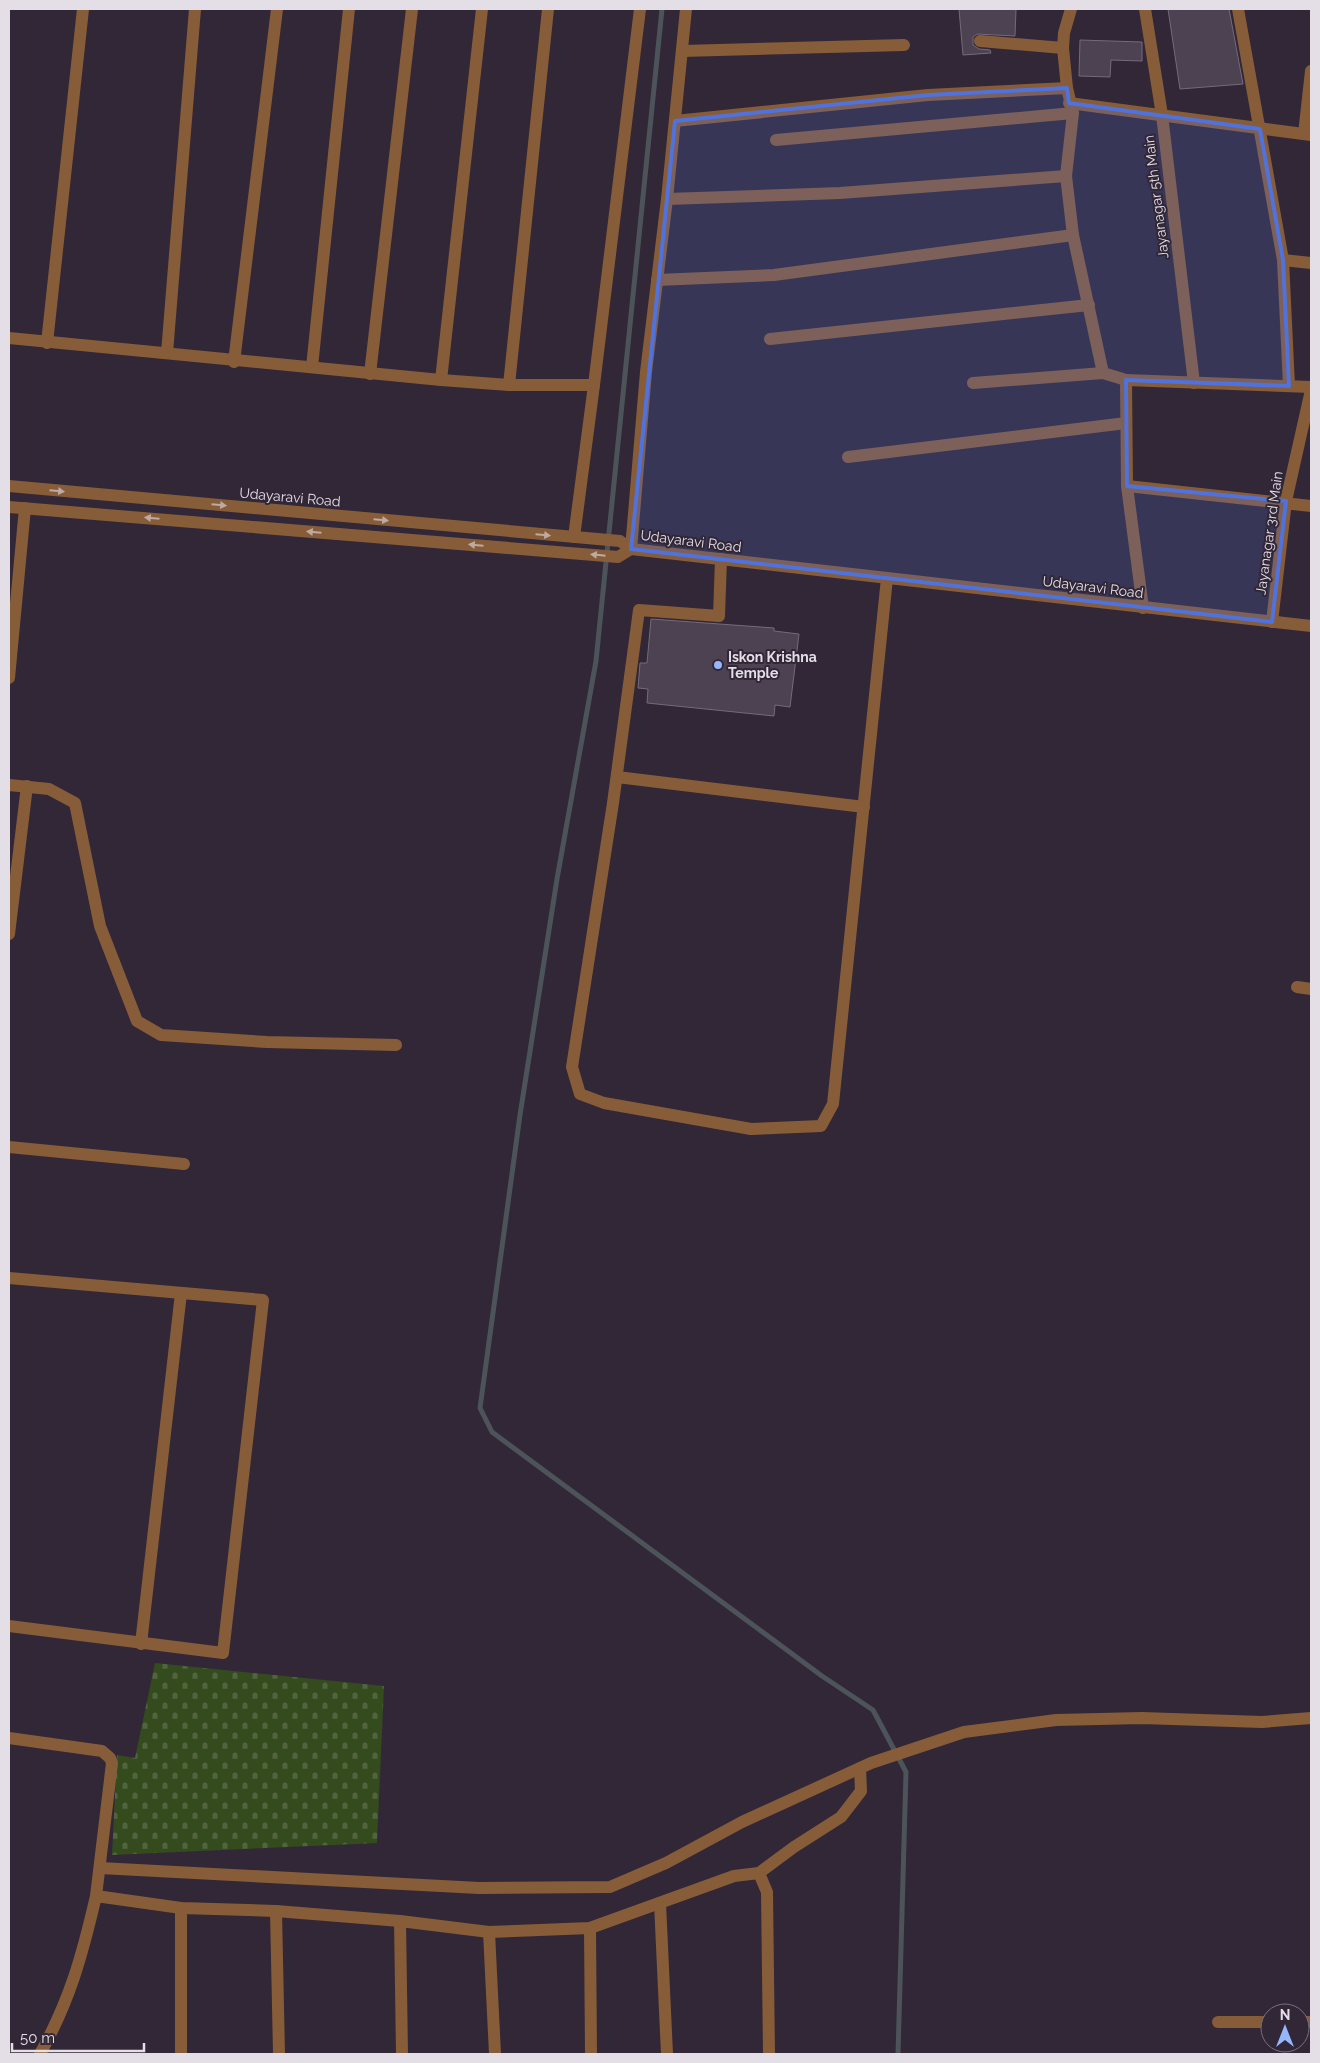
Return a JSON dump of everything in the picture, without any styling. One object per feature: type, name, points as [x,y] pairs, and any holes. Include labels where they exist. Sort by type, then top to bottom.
[{"type":"street","points":[[47,343],[83,9]]},
{"type":"street","points":[[167,353],[195,9]]},
{"type":"street","points":[[234,362],[277,9]]},
{"type":"street","points":[[312,367],[349,9]]},
{"type":"street","points":[[370,374],[412,9]]},
{"type":"street","points":[[441,380],[482,9]]},
{"type":"street","points":[[509,385],[548,9]]},
{"type":"street","points":[[576,538],[640,9]]},
{"type":"street","points":[[9,507],[618,557],[631,549],[686,9]]},
{"type":"street","points":[[1071,9],[1064,32],[1063,48],[1071,108],[1066,176],[1073,235],[1103,373]]},
{"type":"street","name":"Jayanagar 5th Main","points":[[1145,9],[1162,115],[1194,383]]},
{"type":"street","points":[[1238,9],[1283,260],[1289,386]]},
{"type":"street","points":[[980,41],[1063,48]]},
{"type":"street","points":[[682,51],[904,45]]},
{"type":"street","points":[[776,140],[1071,108],[1162,115],[1308,135],[1311,71]]},
{"type":"street","points":[[674,121],[928,95],[1067,88]]},
{"type":"street","points":[[667,199],[840,193],[1066,176]]},
{"type":"street","points":[[657,280],[774,276],[1073,235]]},
{"type":"street","points":[[1283,260],[1311,263]]},
{"type":"street","points":[[770,338],[1088,305]]},
{"type":"street","points":[[9,338],[167,353],[234,362],[312,367],[441,380],[509,385],[594,385]]},
{"type":"street","points":[[973,383],[1103,373],[1126,380],[1311,388]]},
{"type":"street","points":[[1126,380],[1127,486],[1143,608]]},
{"type":"street","name":"Jayanagar 3rd Main","points":[[1272,622],[1286,501],[1311,388]]},
{"type":"street","points":[[848,457],[1126,423]]},
{"type":"street","name":"Udayaravi Road","points":[[9,486],[620,541],[631,549],[1311,626]]},
{"type":"street","points":[[1127,486],[1286,501],[1311,506]]},
{"type":"street","points":[[9,678],[25,508]]},
{"type":"street","points":[[721,559],[719,616],[639,610],[572,1067],[580,1094],[604,1103],[751,1129],[821,1126],[833,1104],[887,578]]},
{"type":"street","points":[[616,777],[864,807]]},
{"type":"street","points":[[9,785],[49,789],[75,803],[100,926],[137,1022],[161,1035],[267,1042],[396,1045]]},
{"type":"street","points":[[9,934],[27,786]]},
{"type":"street","points":[[1297,986],[1311,989]]},
{"type":"street","points":[[9,1147],[184,1164]]},
{"type":"street","points":[[9,1278],[263,1300],[223,1653],[9,1626]]},
{"type":"street","points":[[140,1644],[181,1293]]},
{"type":"street","points":[[100,1868],[479,1888],[610,1887],[666,1863],[742,1822],[866,1766],[964,1732],[1056,1720],[1142,1718],[1262,1722],[1311,1718]]},
{"type":"street","points":[[9,1738],[102,1751],[110,1758],[112,1763],[96,1896],[83,1955],[61,2015],[40,2054]]},
{"type":"street","points":[[96,1896],[181,1908],[276,1911],[400,1921],[489,1932],[590,1928],[734,1876],[759,1873],[794,1847],[841,1817],[862,1791],[866,1766]]},
{"type":"street","points":[[759,1873],[767,1892],[769,2054]]},
{"type":"street","points":[[660,1903],[667,2054]]},
{"type":"street","points":[[181,1908],[181,2054]]},
{"type":"street","points":[[276,1911],[279,2054]]},
{"type":"street","points":[[400,1921],[402,2054]]},
{"type":"street","points":[[590,1928],[591,2054]]},
{"type":"street","points":[[489,1932],[495,2054]]},
{"type":"street","points":[[1218,2022],[1260,2022]]},
{"type":"highlighted area","points":[[1067,88],[1069,103],[1260,129],[1283,260],[1289,386],[1126,380],[1127,486],[1286,501],[1272,622],[631,549],[675,121],[928,95]]},
{"type":"green space","points":[[155,1663],[384,1686],[377,1843],[112,1855],[117,1755],[135,1758]]},
{"type":"building","points":[[959,9],[1016,9],[1015,36],[977,34],[973,37],[973,45],[979,49],[990,50],[991,53],[963,55]]},
{"type":"building","points":[[1168,9],[1229,9],[1243,84],[1180,89]]},
{"type":"building","points":[[1080,40],[1142,42],[1142,61],[1111,60],[1110,77],[1079,76]]},
{"type":"building","name":"Iskon Krishna Temple","points":[[651,619],[774,628],[774,631],[799,634],[790,707],[775,705],[774,716],[647,703],[648,689],[638,688],[640,663],[647,663]]},
{"type":"waterway","points":[[662,9],[596,661],[557,879],[520,1115],[480,1408],[492,1432],[822,1676],[873,1710],[906,1772],[898,2054]]},
{"type":"place","name":"Iskon Krishna Temple","points":[[718,665]]}]
